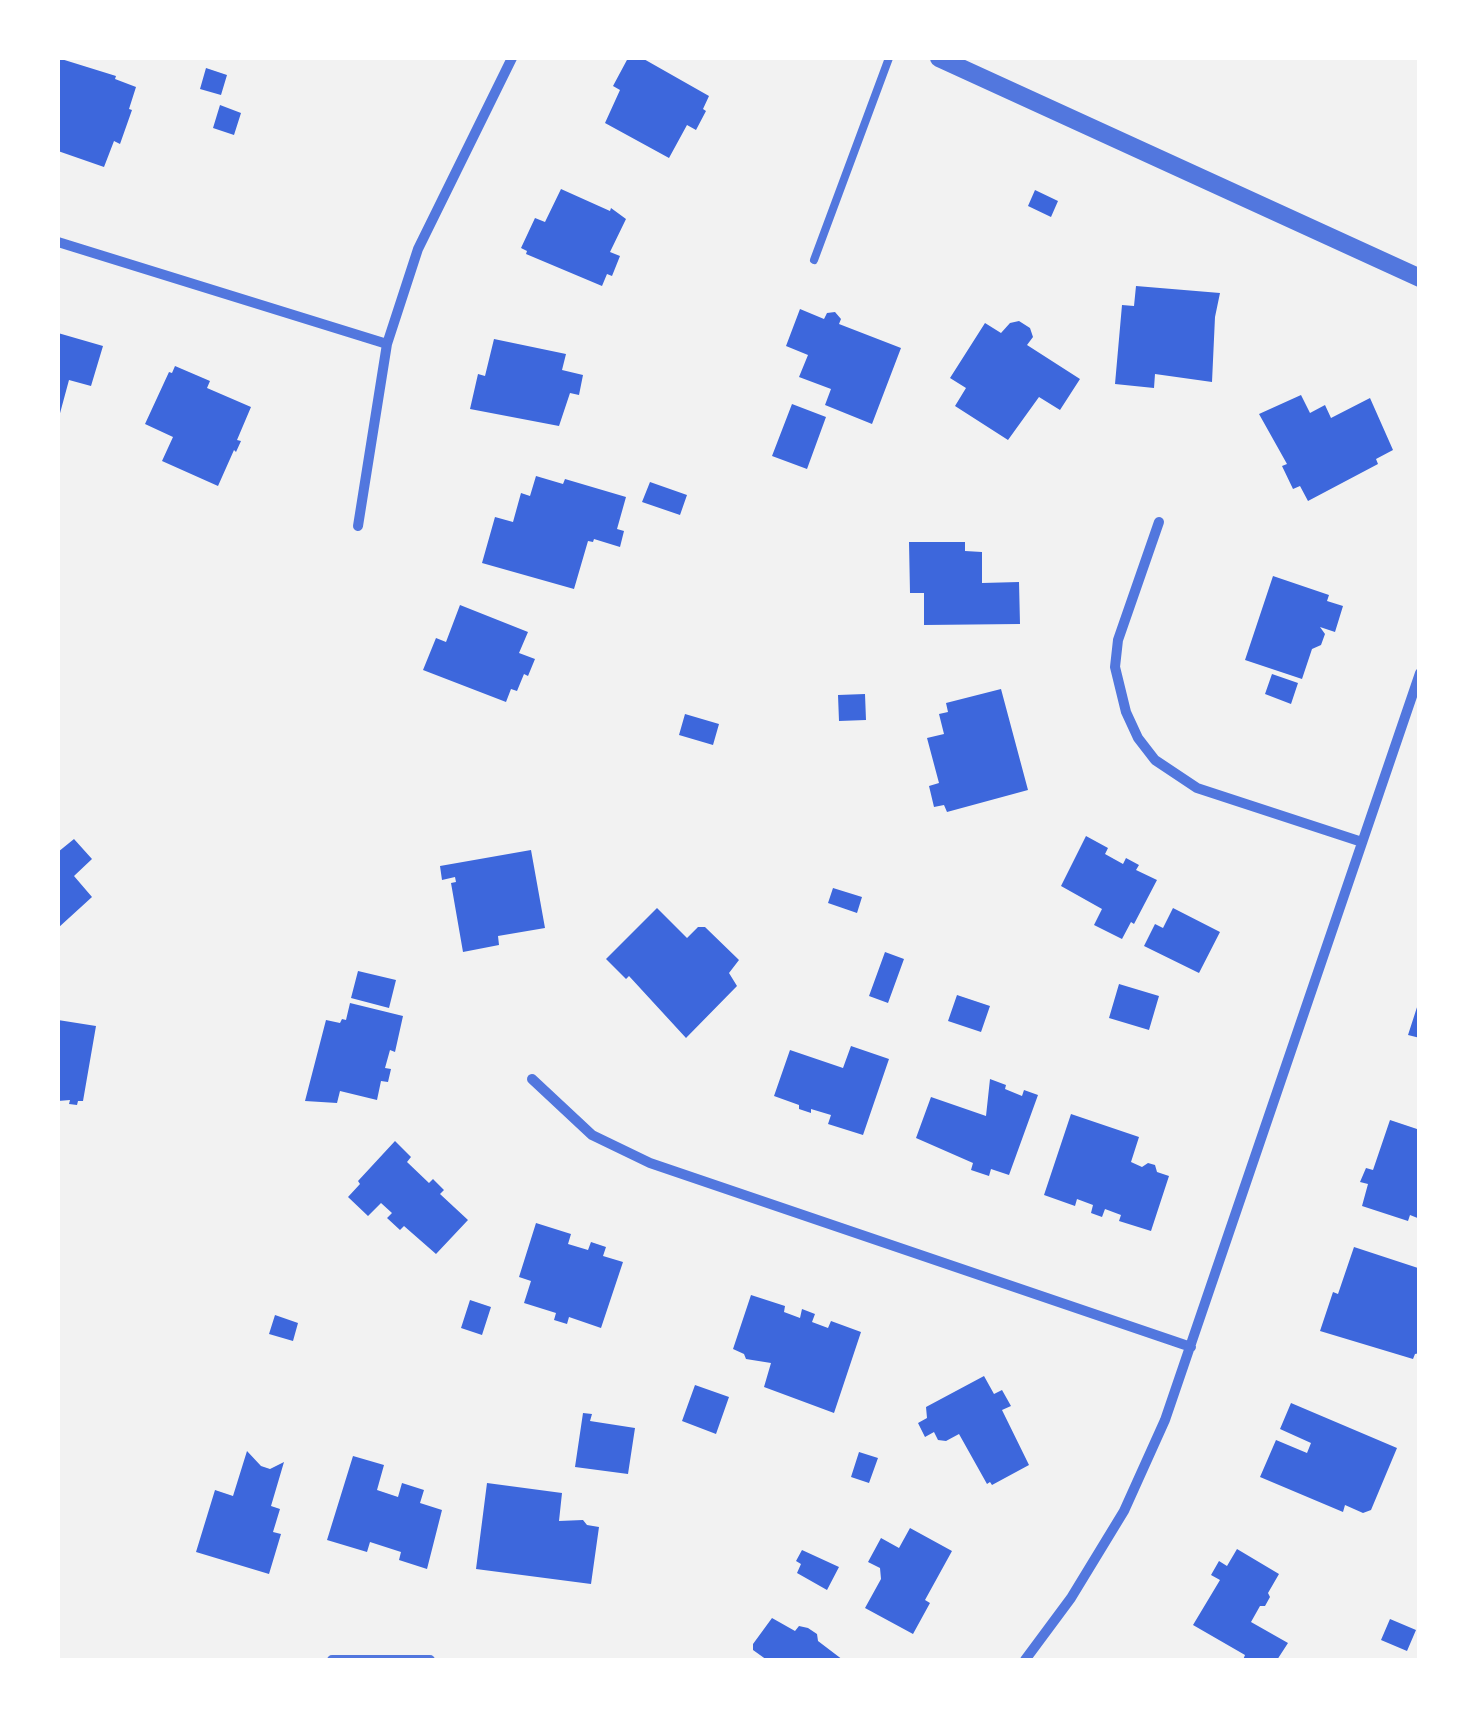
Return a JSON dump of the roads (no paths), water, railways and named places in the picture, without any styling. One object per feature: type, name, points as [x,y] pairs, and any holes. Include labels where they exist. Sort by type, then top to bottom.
[{"type":"street","points":[[358,526],[388,344],[418,249],[512,58]]},
{"type":"street","points":[[938,58],[1420,278]]},
{"type":"street","points":[[58,242],[388,344]]},
{"type":"street","points":[[1159,522],[1118,640],[1115,667],[1126,712],[1138,738],[1155,760],[1197,788],[1362,842]]},
{"type":"street","points":[[1025,1660],[1071,1598],[1124,1511],[1166,1420],[1420,674]]},
{"type":"street","points":[[532,1079],[592,1135],[650,1163],[1191,1346]]},
{"type":"street","points":[[332,1660],[430,1660]]},
{"type":"lane","points":[[814,260],[888,58]]}]
